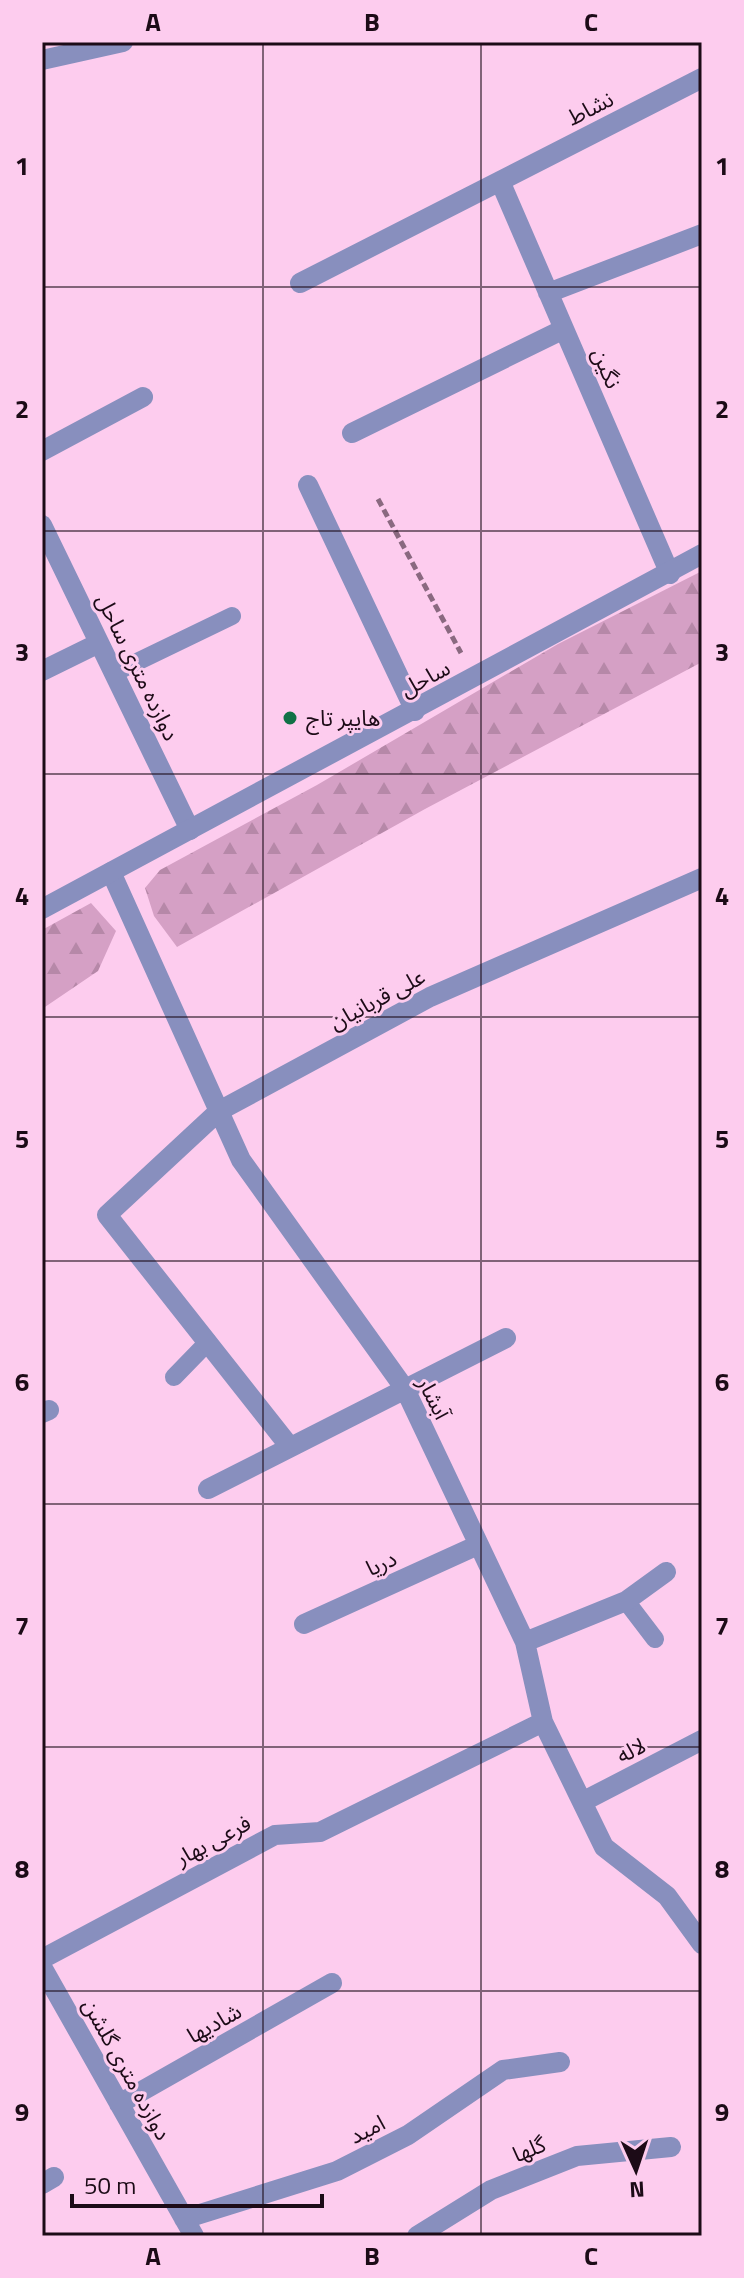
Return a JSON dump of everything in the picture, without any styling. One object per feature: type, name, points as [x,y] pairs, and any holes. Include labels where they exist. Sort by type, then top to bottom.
[{"type":"street","points":[[43,57],[123,42]]},
{"type":"street","name":"نشاط","points":[[300,283],[702,78]]},
{"type":"street","name":"نگین","points":[[500,181],[670,574]]},
{"type":"street","points":[[548,293],[702,234]]},
{"type":"street","points":[[352,433],[564,329]]},
{"type":"street","points":[[42,451],[143,397]]},
{"type":"street","points":[[308,485],[415,711]]},
{"type":"street","name":"دوازده متری ساحل","points":[[42,525],[190,830]]},
{"type":"street","name":"ساحل","points":[[42,909],[475,679],[702,554]]},
{"type":"street","points":[[42,671],[99,643]]},
{"type":"street","name":"آبشار","points":[[111,872],[241,1160],[405,1389],[525,1642],[543,1722],[604,1847],[667,1896],[702,1944]]},
{"type":"street","name":"علی قربانیان","points":[[208,1342],[107,1215],[219,1111],[430,997],[702,878]]},
{"type":"street","points":[[208,1489],[506,1338]]},
{"type":"street","points":[[208,1342],[290,1447]]},
{"type":"street","name":"دریا","points":[[304,1624],[478,1545]]},
{"type":"street","points":[[525,1642],[626,1601],[666,1572]]},
{"type":"street","name":"فرعی بهار","points":[[42,1959],[275,1835],[320,1832],[543,1722]]},
{"type":"street","name":"لاله","points":[[582,1802],[702,1740]]},
{"type":"street","name":"دوازده متری گلشن","points":[[42,1967],[189,2227]]},
{"type":"street","name":"شادیها","points":[[119,2104],[332,1983]]},
{"type":"street","name":"امید","points":[[189,2227],[337,2171],[408,2135],[503,2070],[560,2062]]},
{"type":"street","name":"گلها","points":[[417,2236],[491,2190],[577,2156],[671,2147]]},
{"type":"lane","points":[[114,673],[232,616]]},
{"type":"lane","points":[[174,1377],[208,1342]]},
{"type":"lane","points":[[626,1601],[655,1639]]},
{"type":"path","points":[[378,499],[475,679]]},
{"type":"green space","points":[[702,571],[702,662],[425,809],[177,947],[154,916],[145,888],[160,870],[317,785],[558,644]]},
{"type":"green space","points":[[91,903],[116,931],[98,971],[42,1009],[42,930]]},
{"type":"place","name":"هایپر تاج","points":[[290,718]]}]
